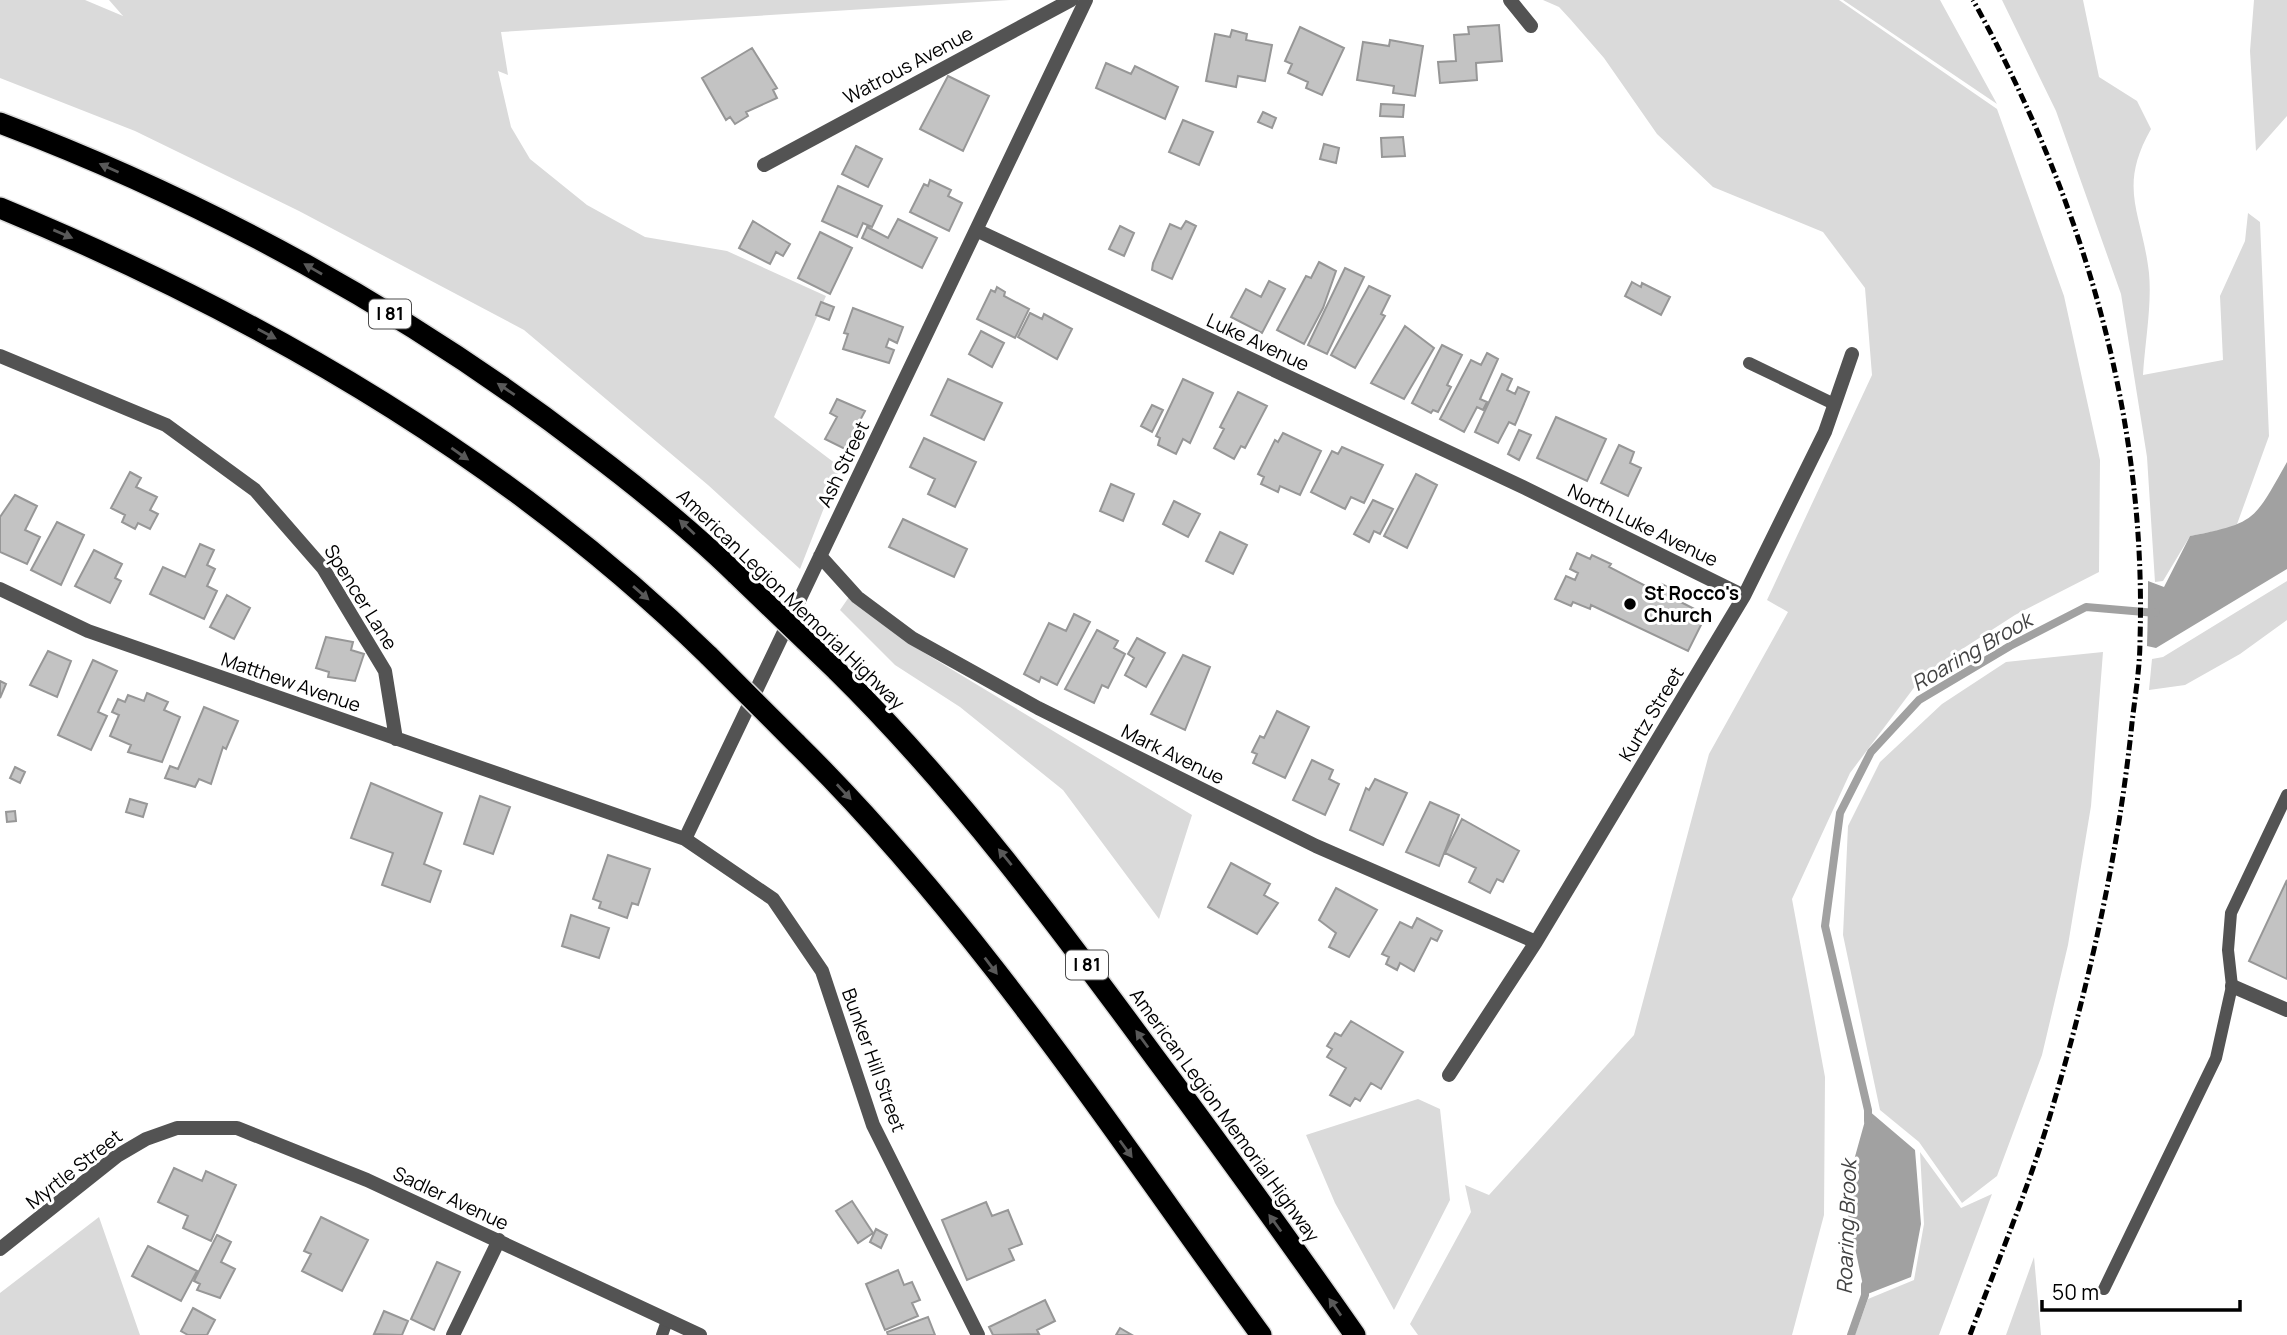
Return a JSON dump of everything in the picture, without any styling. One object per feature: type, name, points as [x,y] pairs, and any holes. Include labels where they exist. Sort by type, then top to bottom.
[{"type":"highway","name":"American Legion Memorial Highway","points":[[0,123],[148,185],[238,228],[363,297],[442,346],[551,421],[673,514],[836,670],[948,788],[1011,865],[1126,1016],[1355,1335]]},
{"type":"highway","points":[[0,208],[119,259],[199,298],[369,393],[484,470],[636,589],[709,656],[877,827],[967,934],[1261,1335]]},
{"type":"street","name":"Watrous Avenue","points":[[764,165],[1071,0]]},
{"type":"street","name":"Ash Street","points":[[685,839],[1087,0]]},
{"type":"street","points":[[1510,0],[1531,26]]},
{"type":"street","name":"Luke Avenue","points":[[976,230],[1525,488]]},
{"type":"street","name":"Kurtz Street","points":[[1449,1075],[1536,942],[1744,596],[1825,432],[1852,354]]},
{"type":"street","name":"Spencer Lane","points":[[0,356],[166,425],[256,490],[323,568],[385,671],[396,739]]},
{"type":"street","name":"North Luke Avenue","points":[[1525,488],[1744,596]]},
{"type":"street","name":"Mark Avenue","points":[[820,556],[857,597],[912,638],[1038,708],[1316,846],[1536,942]]},
{"type":"street","name":"Matthew Avenue","points":[[0,589],[88,631],[685,839]]},
{"type":"street","name":"Bunker Hill Street","points":[[685,839],[774,899],[822,971],[873,1125],[978,1335]]},
{"type":"street","points":[[2232,986],[2287,1010]]},
{"type":"street","name":"Sadler Avenue","points":[[177,1128],[237,1128],[367,1180],[499,1240],[665,1328],[700,1335]]},
{"type":"street","name":"Myrtle Street","points":[[0,1249],[117,1156],[146,1139],[177,1128]]},
{"type":"street","points":[[453,1335],[499,1240]]},
{"type":"lane","points":[[1749,363],[1835,404]]},
{"type":"lane","points":[[2104,1289],[2216,1058],[2232,986],[2228,950],[2231,913],[2287,795]]},
{"type":"shaded area","points":[[0,0],[85,0],[123,16],[109,0],[1010,0],[501,32],[508,75],[498,71],[511,127],[530,159],[587,205],[645,237],[727,251],[826,296],[774,417],[840,467],[800,569],[708,485],[524,330],[299,211],[135,131],[0,78]]},
{"type":"shaded area","points":[[1543,0],[1839,0],[1997,109],[2064,296],[2100,460],[2099,572],[2015,615],[1925,673],[1850,773],[1792,899],[1825,1077],[1824,1215],[1792,1335],[1418,1335],[1410,1324],[1471,1212],[1465,1185],[1489,1195],[1634,1035],[1709,754],[1788,612],[1767,600],[1872,375],[1865,288],[1823,232],[1713,187],[1657,134],[1604,58],[1571,20],[1559,7]]},
{"type":"shaded area","points":[[1843,0],[1940,0],[1997,104]]},
{"type":"shaded area","points":[[2002,0],[2083,0],[2099,77],[2137,101],[2151,129],[2135,168],[2134,185],[2150,285],[2143,375],[2223,360],[2220,296],[2245,241],[2248,213],[2260,222],[2269,436],[2236,527],[2190,536],[2163,581],[2155,582],[2147,457],[2121,294],[2056,111]]},
{"type":"shaded area","points":[[2254,0],[2287,0],[2287,116],[2256,151],[2250,51]]},
{"type":"shaded area","points":[[2287,462],[2287,569],[2156,648],[2147,646],[2148,581],[2164,587],[2190,536],[2229,527],[2251,516],[2267,496]]},
{"type":"shaded area","points":[[2287,581],[2287,620],[2240,654],[2185,685],[2149,690],[2152,659],[2163,657]]},
{"type":"shaded area","points":[[849,597],[913,646],[1192,815],[1159,919],[1063,790],[960,707],[895,665],[840,610]]},
{"type":"shaded area","points":[[2103,652],[2091,806],[2068,945],[2042,1055],[1997,1176],[1962,1203],[1919,1142],[1880,1110],[1843,935],[1848,826],[1880,762],[1942,704],[2006,662]]},
{"type":"shaded area","points":[[1418,1099],[1440,1109],[1450,1200],[1394,1310],[1335,1203],[1306,1135]]},
{"type":"shaded area","points":[[1868,1110],[1915,1150],[1921,1224],[1911,1277],[1865,1295],[1844,1196]]},
{"type":"shaded area","points":[[1920,1152],[1961,1208],[1992,1194],[1939,1335],[1855,1335],[1868,1299],[1914,1280],[1924,1224]]},
{"type":"shaded area","points":[[99,1217],[140,1335],[0,1335],[0,1293]]},
{"type":"shaded area","points":[[2034,1257],[2041,1335],[2006,1335]]},
{"type":"pier","points":[[2145,581],[2148,581],[2147,646],[2143,646]]},
{"type":"building","points":[[1499,25],[1502,61],[1476,63],[1477,80],[1440,83],[1438,62],[1456,61],[1454,35],[1469,34],[1468,27]]},
{"type":"building","points":[[1300,27],[1344,48],[1322,95],[1306,88],[1308,82],[1288,73],[1292,64],[1285,61]]},
{"type":"building","points":[[1232,30],[1247,34],[1246,40],[1272,45],[1265,81],[1238,76],[1236,87],[1206,81],[1215,34],[1230,37]]},
{"type":"building","points":[[1390,40],[1423,46],[1415,96],[1393,93],[1394,86],[1357,80],[1363,42],[1389,46]]},
{"type":"building","points":[[752,48],[777,88],[773,90],[777,98],[746,112],[748,116],[735,124],[730,117],[726,120],[702,78]]},
{"type":"building","points":[[1106,63],[1131,74],[1135,66],[1178,87],[1165,119],[1096,88]]},
{"type":"building","points":[[948,76],[989,96],[963,151],[920,129]]},
{"type":"building","points":[[1381,104],[1404,105],[1403,117],[1380,116]]},
{"type":"building","points":[[1263,112],[1276,118],[1272,128],[1258,122]]},
{"type":"building","points":[[1183,120],[1213,132],[1199,165],[1169,152]]},
{"type":"building","points":[[1403,137],[1405,156],[1382,157],[1381,138]]},
{"type":"building","points":[[1324,144],[1339,148],[1336,163],[1320,159]]},
{"type":"building","points":[[856,146],[882,159],[868,187],[842,174]]},
{"type":"building","points":[[930,180],[951,190],[948,196],[962,203],[949,231],[910,212],[924,184],[928,186]]},
{"type":"building","points":[[838,186],[882,206],[872,227],[863,223],[857,237],[822,221]]},
{"type":"building","points":[[898,219],[937,238],[922,268],[862,238],[867,227],[888,238]]},
{"type":"building","points":[[753,221],[790,244],[783,256],[776,252],[770,264],[739,248]]},
{"type":"building","points":[[1186,221],[1196,226],[1172,279],[1152,270],[1153,263],[1170,224],[1181,229]]},
{"type":"building","points":[[1120,226],[1134,233],[1124,256],[1109,249]]},
{"type":"building","points":[[820,232],[852,248],[830,294],[798,278]]},
{"type":"building","points":[[1319,262],[1336,271],[1323,308],[1304,344],[1277,330],[1306,276],[1311,278]]},
{"type":"building","points":[[1345,268],[1364,277],[1327,354],[1308,345]]},
{"type":"building","points":[[1269,281],[1285,289],[1262,333],[1231,317],[1246,289],[1261,297]]},
{"type":"building","points":[[1632,282],[1641,287],[1642,283],[1670,297],[1661,315],[1625,296]]},
{"type":"building","points":[[1369,286],[1390,296],[1381,314],[1385,316],[1355,368],[1331,355]]},
{"type":"building","points":[[997,287],[1005,292],[1004,296],[1029,309],[1015,338],[977,319],[991,290],[995,292]]},
{"type":"building","points":[[821,302],[834,307],[829,320],[816,315]]},
{"type":"building","points":[[853,308],[903,327],[897,343],[889,339],[886,347],[894,350],[889,363],[843,349],[848,334],[844,333]]},
{"type":"building","points":[[1030,313],[1042,319],[1044,314],[1072,329],[1057,359],[1018,337]]},
{"type":"building","points":[[1405,326],[1434,348],[1404,399],[1371,383]]},
{"type":"building","points":[[981,331],[1004,343],[992,367],[969,354]]},
{"type":"building","points":[[1442,345],[1462,355],[1447,385],[1451,387],[1438,412],[1433,410],[1431,413],[1412,403]]},
{"type":"building","points":[[1487,353],[1498,359],[1480,399],[1487,402],[1483,410],[1477,407],[1464,432],[1440,419],[1471,360],[1481,365]]},
{"type":"building","points":[[1502,374],[1512,379],[1507,390],[1515,394],[1518,387],[1529,392],[1515,425],[1509,422],[1498,443],[1475,432]]},
{"type":"building","points":[[948,379],[1002,403],[984,440],[931,415]]},
{"type":"building","points":[[1183,379],[1213,393],[1190,443],[1183,439],[1176,454],[1158,445],[1160,438],[1156,436]]},
{"type":"building","points":[[1238,392],[1267,406],[1245,448],[1241,446],[1234,459],[1214,448],[1224,429],[1220,427]]},
{"type":"building","points":[[837,399],[865,411],[845,449],[825,439],[837,417],[830,413]]},
{"type":"building","points":[[1152,405],[1163,410],[1152,432],[1141,426]]},
{"type":"building","points":[[1556,417],[1606,439],[1587,481],[1537,458]]},
{"type":"building","points":[[1519,430],[1531,435],[1519,460],[1508,454]]},
{"type":"building","points":[[1283,433],[1321,451],[1300,495],[1280,486],[1278,492],[1261,484],[1264,477],[1258,474],[1275,440],[1278,442]]},
{"type":"building","points":[[924,438],[976,462],[955,507],[928,494],[935,479],[910,467]]},
{"type":"building","points":[[1619,445],[1634,452],[1630,463],[1641,468],[1628,496],[1601,483]]},
{"type":"building","points":[[1342,447],[1383,465],[1364,503],[1351,497],[1345,509],[1311,492],[1332,451],[1338,454]]},
{"type":"building","points":[[130,472],[141,478],[136,487],[157,497],[150,510],[158,514],[150,529],[138,523],[135,529],[122,522],[125,515],[111,508]]},
{"type":"building","points":[[1416,474],[1437,485],[1407,548],[1384,536]]},
{"type":"building","points":[[1111,484],[1134,494],[1123,521],[1100,511]]},
{"type":"building","points":[[15,495],[37,506],[25,530],[40,537],[27,564],[0,552],[0,517]]},
{"type":"building","points":[[1373,500],[1393,509],[1380,534],[1374,531],[1369,542],[1354,534]]},
{"type":"building","points":[[1174,501],[1200,514],[1188,537],[1163,524]]},
{"type":"building","points":[[903,519],[967,549],[954,577],[889,547]]},
{"type":"building","points":[[57,522],[84,535],[61,585],[31,570]]},
{"type":"building","points":[[1220,532],[1247,545],[1233,574],[1206,561]]},
{"type":"building","points":[[200,544],[214,550],[207,565],[215,569],[207,586],[217,591],[204,619],[150,594],[163,567],[185,577]]},
{"type":"building","points":[[94,550],[122,564],[115,578],[121,581],[110,603],[75,586]]},
{"type":"building","name":"St Rocco's Church","points":[[1577,553],[1590,559],[1592,555],[1611,564],[1609,567],[1657,592],[1662,584],[1675,591],[1671,597],[1706,615],[1688,651],[1591,605],[1590,609],[1573,602],[1571,606],[1555,599],[1566,576],[1575,580],[1578,573],[1570,569]]},
{"type":"building","points":[[227,595],[250,608],[234,639],[210,627]]},
{"type":"building","points":[[1074,614],[1090,622],[1057,685],[1041,677],[1039,682],[1024,674],[1049,623],[1066,631]]},
{"type":"building","points":[[1097,630],[1118,641],[1114,648],[1125,654],[1108,688],[1102,685],[1094,703],[1065,689]]},
{"type":"building","points":[[326,637],[353,642],[351,650],[364,654],[355,681],[328,677],[329,672],[316,668]]},
{"type":"building","points":[[1137,638],[1165,653],[1146,687],[1125,675],[1134,658],[1128,654]]},
{"type":"building","points":[[48,651],[71,661],[57,697],[30,685]]},
{"type":"building","points":[[1183,655],[1210,667],[1185,730],[1151,714]]},
{"type":"building","points":[[93,660],[117,671],[98,712],[107,716],[91,750],[58,735]]},
{"type":"building","points":[[0,681],[6,684],[0,698]]},
{"type":"building","points":[[147,693],[168,702],[164,710],[180,717],[162,762],[128,752],[131,745],[110,736],[119,715],[112,712],[118,699],[125,702],[128,695],[144,701]]},
{"type":"building","points":[[204,707],[238,721],[226,749],[223,747],[211,784],[199,779],[195,787],[165,778],[170,766],[178,769]]},
{"type":"building","points":[[1277,711],[1309,727],[1285,778],[1253,763],[1257,754],[1252,752],[1260,736],[1264,738]]},
{"type":"building","points":[[1312,760],[1333,770],[1329,779],[1339,784],[1325,815],[1293,800]]},
{"type":"building","points":[[15,767],[25,772],[20,783],[10,778]]},
{"type":"building","points":[[1375,779],[1407,793],[1383,845],[1350,830],[1366,788],[1369,790]]},
{"type":"building","points":[[371,783],[442,813],[424,864],[441,871],[430,902],[382,885],[393,853],[351,838]]},
{"type":"building","points":[[480,796],[510,807],[493,854],[464,844]]},
{"type":"building","points":[[130,799],[147,804],[143,817],[126,812]]},
{"type":"building","points":[[1430,802],[1459,815],[1439,866],[1406,852]]},
{"type":"building","points":[[15,811],[16,821],[7,822],[6,812]]},
{"type":"building","points":[[1462,819],[1519,851],[1503,882],[1497,879],[1490,893],[1469,882],[1476,868],[1445,853]]},
{"type":"building","points":[[608,855],[650,869],[638,905],[632,903],[627,918],[599,908],[601,902],[593,899]]},
{"type":"building","points":[[1231,863],[1270,884],[1264,895],[1278,903],[1257,934],[1208,907]]},
{"type":"building","points":[[2287,880],[2287,979],[2249,961]]},
{"type":"building","points":[[1336,888],[1377,910],[1349,957],[1329,947],[1336,933],[1319,920]]},
{"type":"building","points":[[571,915],[609,928],[599,958],[562,946]]},
{"type":"building","points":[[1417,918],[1442,931],[1437,941],[1431,938],[1414,971],[1400,963],[1397,970],[1386,964],[1389,957],[1382,954],[1400,922],[1412,928]]},
{"type":"building","points":[[1351,1021],[1403,1052],[1381,1089],[1371,1083],[1360,1101],[1355,1098],[1350,1106],[1330,1095],[1346,1068],[1327,1057],[1332,1049],[1327,1046],[1335,1033],[1341,1036]]},
{"type":"building","points":[[174,1168],[202,1181],[206,1171],[236,1185],[211,1241],[183,1228],[188,1216],[158,1202]]},
{"type":"building","points":[[852,1201],[873,1233],[858,1243],[836,1211]]},
{"type":"building","points":[[986,1202],[992,1216],[1008,1210],[1022,1244],[1009,1249],[1014,1260],[967,1280],[942,1220]]},
{"type":"building","points":[[321,1217],[368,1240],[342,1291],[302,1271],[311,1254],[304,1251]]},
{"type":"building","points":[[876,1229],[887,1235],[881,1248],[870,1242]]},
{"type":"building","points":[[217,1235],[231,1242],[221,1262],[235,1269],[220,1298],[197,1290],[200,1284],[194,1281]]},
{"type":"building","points":[[148,1246],[197,1271],[181,1301],[132,1276]]},
{"type":"building","points":[[437,1262],[460,1272],[434,1330],[411,1319]]},
{"type":"building","points":[[898,1270],[904,1285],[912,1282],[920,1300],[912,1303],[918,1316],[885,1330],[866,1284]]},
{"type":"building","points":[[1045,1300],[1055,1321],[1037,1330],[1039,1334],[993,1335],[989,1327]]},
{"type":"building","points":[[193,1308],[215,1320],[207,1335],[188,1335],[181,1331]]},
{"type":"building","points":[[384,1311],[408,1321],[402,1335],[374,1334]]},
{"type":"building","points":[[928,1317],[935,1335],[888,1335],[887,1332]]},
{"type":"building","points":[[1120,1328],[1132,1335],[1116,1335]]},
{"type":"waterway","name":"Roaring Brook","points":[[1868,1121],[1868,1110],[1825,926],[1840,813],[1871,752],[1919,700],[2010,646],[2086,607],[2156,613]]},
{"type":"waterway","name":"Roaring Brook","points":[[1851,1335],[1865,1295],[1865,1285]]},
{"type":"railway","points":[[1970,1335],[2040,1146],[2089,972],[2119,824],[2140,640],[2139,556],[2132,472],[2119,390],[2100,309],[2075,229],[2046,151],[1973,0]]},
{"type":"place","name":"St Rocco's Church","points":[[1630,604]]}]
